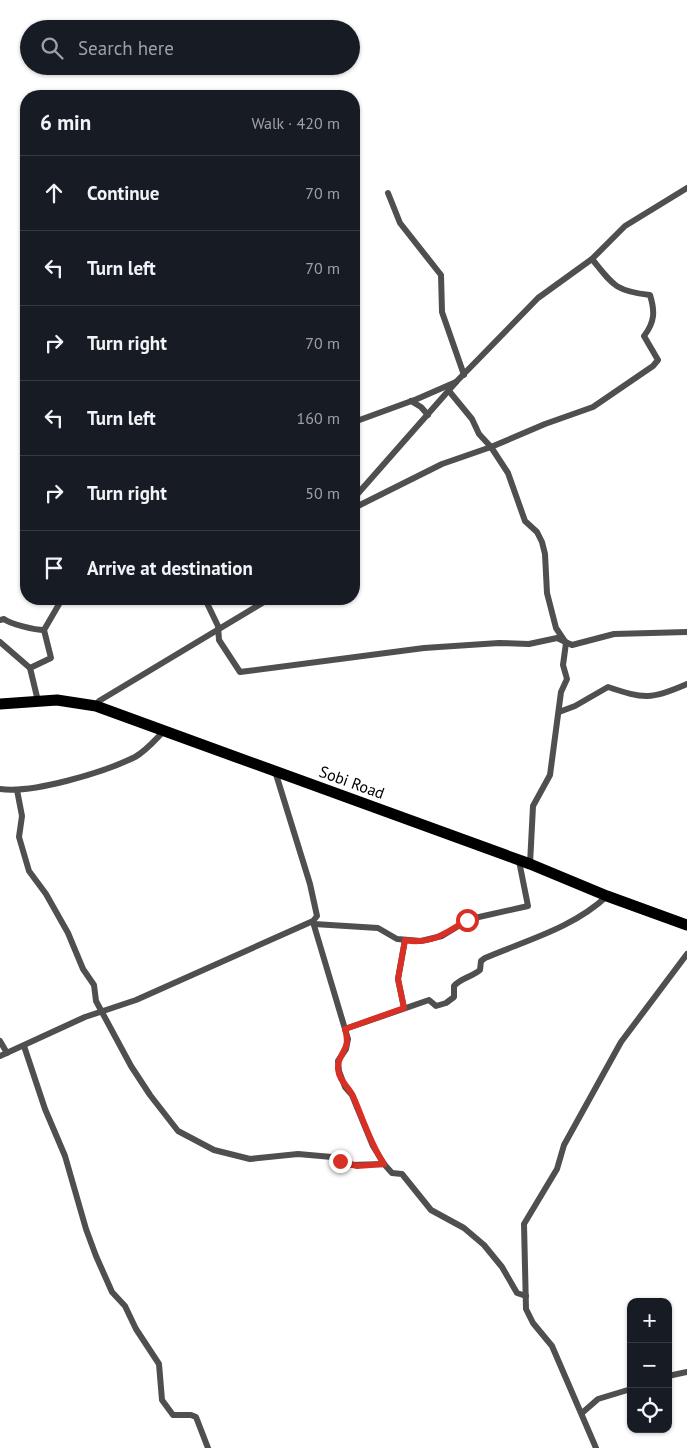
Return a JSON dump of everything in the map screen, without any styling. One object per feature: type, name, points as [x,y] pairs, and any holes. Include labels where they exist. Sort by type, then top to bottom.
[{"type":"highway","name":"Sobi Road","points":[[0,704],[56,700],[96,706],[524,862],[607,896],[687,925]]},
{"type":"street","points":[[360,491],[457,381],[538,298],[592,259],[625,226],[687,188]]},
{"type":"street","points":[[388,193],[400,223],[441,275],[442,312],[464,374]]},
{"type":"street","points":[[360,505],[442,464],[491,447],[593,406],[653,366],[658,360],[644,336],[653,324],[653,305],[650,295],[628,292],[613,285],[592,259]]},
{"type":"street","points":[[360,420],[457,381]]},
{"type":"street","points":[[0,1040],[3,1054],[103,1010],[136,1000],[313,923],[378,928],[397,938],[421,941],[438,938],[470,919],[528,906],[530,902],[524,862],[533,806],[550,775],[561,692],[567,679],[564,665],[566,643],[556,628],[547,593],[545,554],[542,542],[537,532],[525,521],[508,472],[491,447],[479,434],[472,419],[449,391]]},
{"type":"street","points":[[411,401],[421,407],[428,415]]},
{"type":"street","points":[[30,668],[51,658],[44,630],[59,605]]},
{"type":"street","points":[[208,605],[218,626],[218,640],[240,672],[424,648],[499,643],[529,644],[557,638],[572,645],[614,634],[687,632]]},
{"type":"street","points":[[96,706],[99,701],[259,605]]},
{"type":"street","points":[[0,620],[4,619],[10,624],[21,624],[33,630],[44,630]]},
{"type":"street","points":[[0,642],[30,668],[38,701]]},
{"type":"street","points":[[559,712],[575,706],[608,687],[638,697],[651,697],[687,684]]},
{"type":"street","points":[[0,789],[17,790],[52,785],[113,766],[136,756],[164,730]]},
{"type":"street","points":[[274,770],[318,916],[313,923]]},
{"type":"street","points":[[17,790],[22,816],[19,837],[29,870],[64,925],[83,969],[94,984],[96,1001],[103,1010],[113,1033],[140,1080],[171,1124],[185,1137],[214,1150],[250,1159],[298,1154],[332,1157],[350,1165],[384,1164]]},
{"type":"street","points":[[345,1029],[428,1000],[436,1006],[446,1003],[454,997],[454,986],[458,982],[474,976],[480,970],[481,961],[485,958],[577,919],[595,908],[607,896]]},
{"type":"street","points":[[313,923],[348,1043],[338,1061],[338,1071],[345,1087],[352,1094],[372,1146],[392,1174],[402,1174],[431,1210],[474,1235],[502,1267],[517,1293],[526,1296]]},
{"type":"street","points":[[404,1008],[398,979],[405,940]]},
{"type":"street","points":[[596,1448],[552,1346],[533,1323],[526,1308],[524,1224],[557,1169],[564,1145],[621,1042],[687,954]]},
{"type":"street","points":[[24,1046],[45,1109],[66,1156],[86,1229],[112,1292],[125,1306],[136,1329],[159,1364],[162,1400],[173,1415],[191,1415],[196,1417],[208,1448]]},
{"type":"street","points":[[672,1375],[687,1372]]},
{"type":"street","points":[[582,1413],[598,1399],[627,1390]]},
{"type":"route","points":[[340,1161],[357,1166],[384,1164],[372,1146],[352,1094],[345,1087],[338,1071],[338,1061],[348,1043],[345,1029],[404,1008],[398,979],[405,940],[421,941],[438,938],[467,920]]}]
